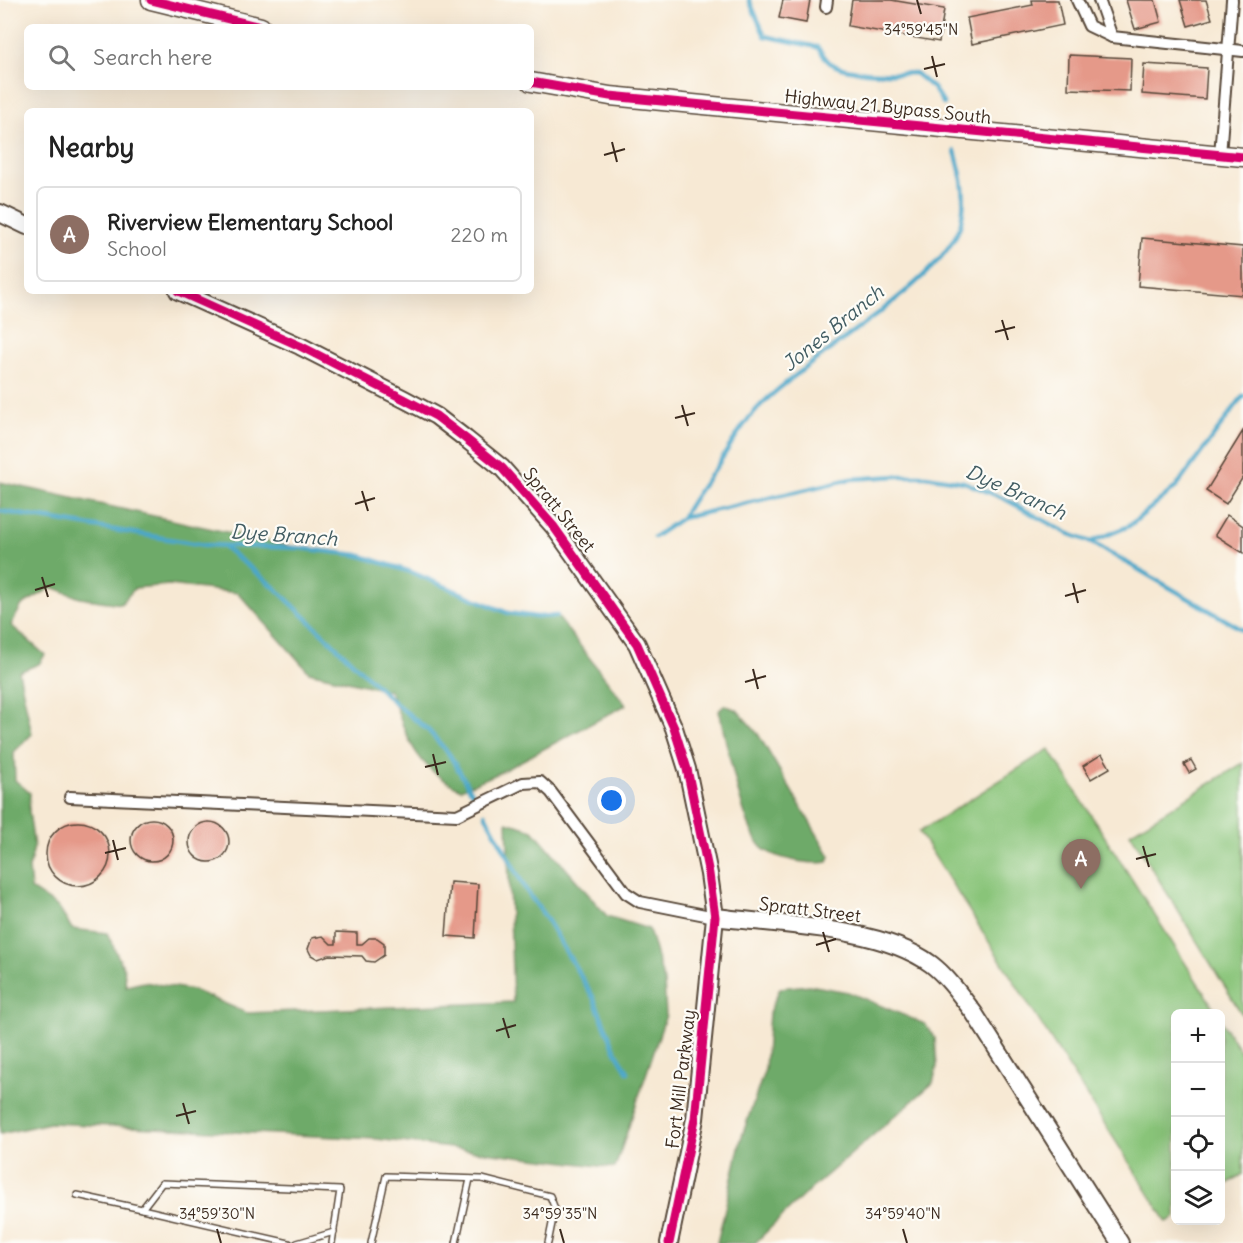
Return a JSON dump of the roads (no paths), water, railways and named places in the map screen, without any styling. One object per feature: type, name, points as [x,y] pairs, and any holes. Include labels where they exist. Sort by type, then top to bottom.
[{"type":"main road","points":[[151,0],[249,24]]},
{"type":"main road","name":"Highway 21 Bypass South","points":[[534,83],[610,96],[1243,157]]},
{"type":"main road","points":[[0,213],[24,225]]},
{"type":"main road","name":"Spratt Street","points":[[185,294],[300,346],[436,416],[502,468],[555,527],[637,644],[658,687],[687,769],[715,917],[863,936],[903,949],[931,965],[958,991],[974,1013],[1120,1243]]},
{"type":"main road","name":"Fort Mill Parkway","points":[[669,1243],[695,1119],[715,917]]},
{"type":"street","points":[[1077,0],[1089,26],[1112,37],[1243,51]]},
{"type":"street","points":[[1100,0],[1112,37]]},
{"type":"street","points":[[1220,155],[1232,0]]},
{"type":"street","points":[[70,797],[457,814],[523,783],[540,782],[551,792],[626,893],[640,902],[715,917]]},
{"type":"lane","points":[[371,1243],[386,1176],[482,1179],[550,1196],[555,1209],[548,1243]]},
{"type":"lane","points":[[456,1243],[470,1179]]},
{"type":"lane","points":[[142,1209],[162,1182],[340,1190],[332,1243]]},
{"type":"lane","points":[[77,1195],[290,1243]]},
{"type":"lane","points":[[297,1243],[334,1232]]},
{"type":"waterway","name":"Jones Branch","points":[[749,0],[765,36],[817,47],[829,62],[846,69],[915,73],[933,88],[944,104]]},
{"type":"waterway","name":"Jones Branch","points":[[682,518],[740,430],[756,410],[777,390],[902,294],[930,269],[950,245],[961,222],[964,203],[962,178],[955,151]]},
{"type":"waterway","points":[[1091,542],[1129,526],[1176,487],[1243,396]]},
{"type":"waterway","name":"Dye Branch","points":[[654,537],[682,518],[851,479],[926,476],[964,482],[1005,499],[1067,533],[1091,542],[1243,630]]},
{"type":"waterway","name":"Dye Branch","points":[[0,511],[205,545],[299,548],[358,555],[411,572],[508,613],[537,617],[557,616]]},
{"type":"waterway","points":[[224,547],[274,587],[396,704],[428,730],[449,754],[474,796]]},
{"type":"waterway","points":[[485,814],[526,890],[546,918],[593,997],[616,1052],[628,1072]]},
{"type":"place","name":"Riverview Elementary School","points":[[1081,889]]}]
